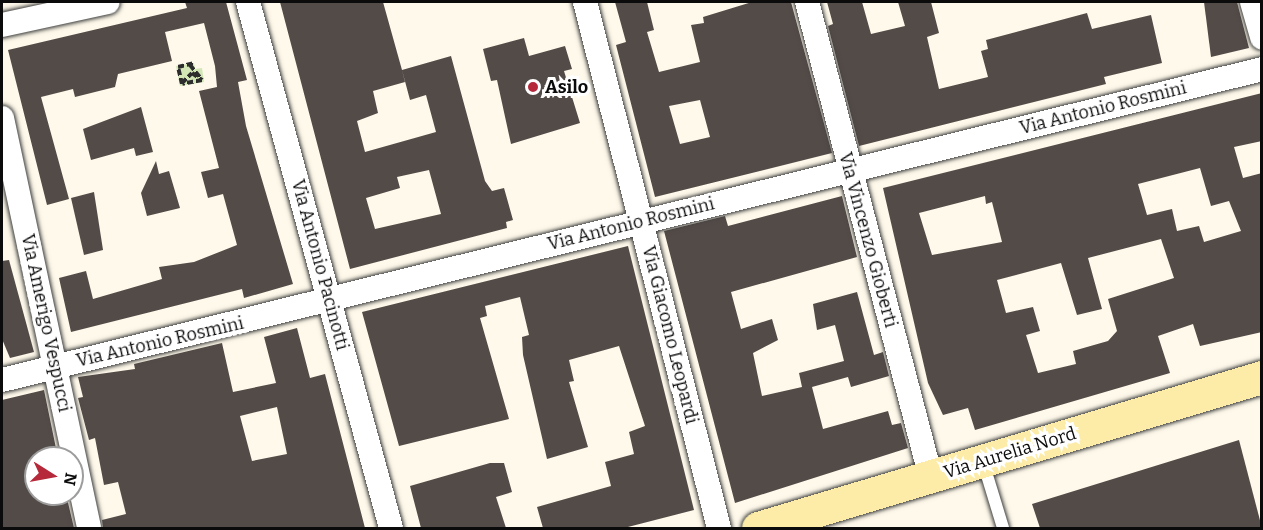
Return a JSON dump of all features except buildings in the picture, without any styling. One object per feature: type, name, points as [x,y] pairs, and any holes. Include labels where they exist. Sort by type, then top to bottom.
[{"type":"street","points":[[2,25],[108,2]]},
{"type":"street","name":"Via Antonio Pacinotti","points":[[248,2],[391,528]]},
{"type":"street","name":"Via Giacomo Leopardi","points":[[585,2],[719,528]]},
{"type":"street","name":"Via Vincenzo Gioberti","points":[[807,2],[849,171],[931,477]]},
{"type":"street","points":[[1252,2],[1262,38]]},
{"type":"street","name":"Via Antonio Rosmini","points":[[2,380],[331,302],[641,220],[1262,69]]},
{"type":"street","name":"Via Amerigo Vespucci","points":[[2,118],[89,528]]},
{"type":"street","name":"Via Aurelia Nord","points":[[758,528],[1262,377]]},
{"type":"lane","points":[[983,462],[1003,528]]},
{"type":"path","points":[[177,67],[192,64],[192,73]]},
{"type":"path","points":[[177,67],[190,79],[182,84]]},
{"type":"path","points":[[177,67],[182,84]]},
{"type":"path","points":[[182,84],[202,80],[201,71],[185,76]]},
{"type":"green space","points":[[194,63],[195,69],[202,68],[204,82],[180,86],[176,66]]},
{"type":"place","name":"Asilo","points":[[533,87]]}]
